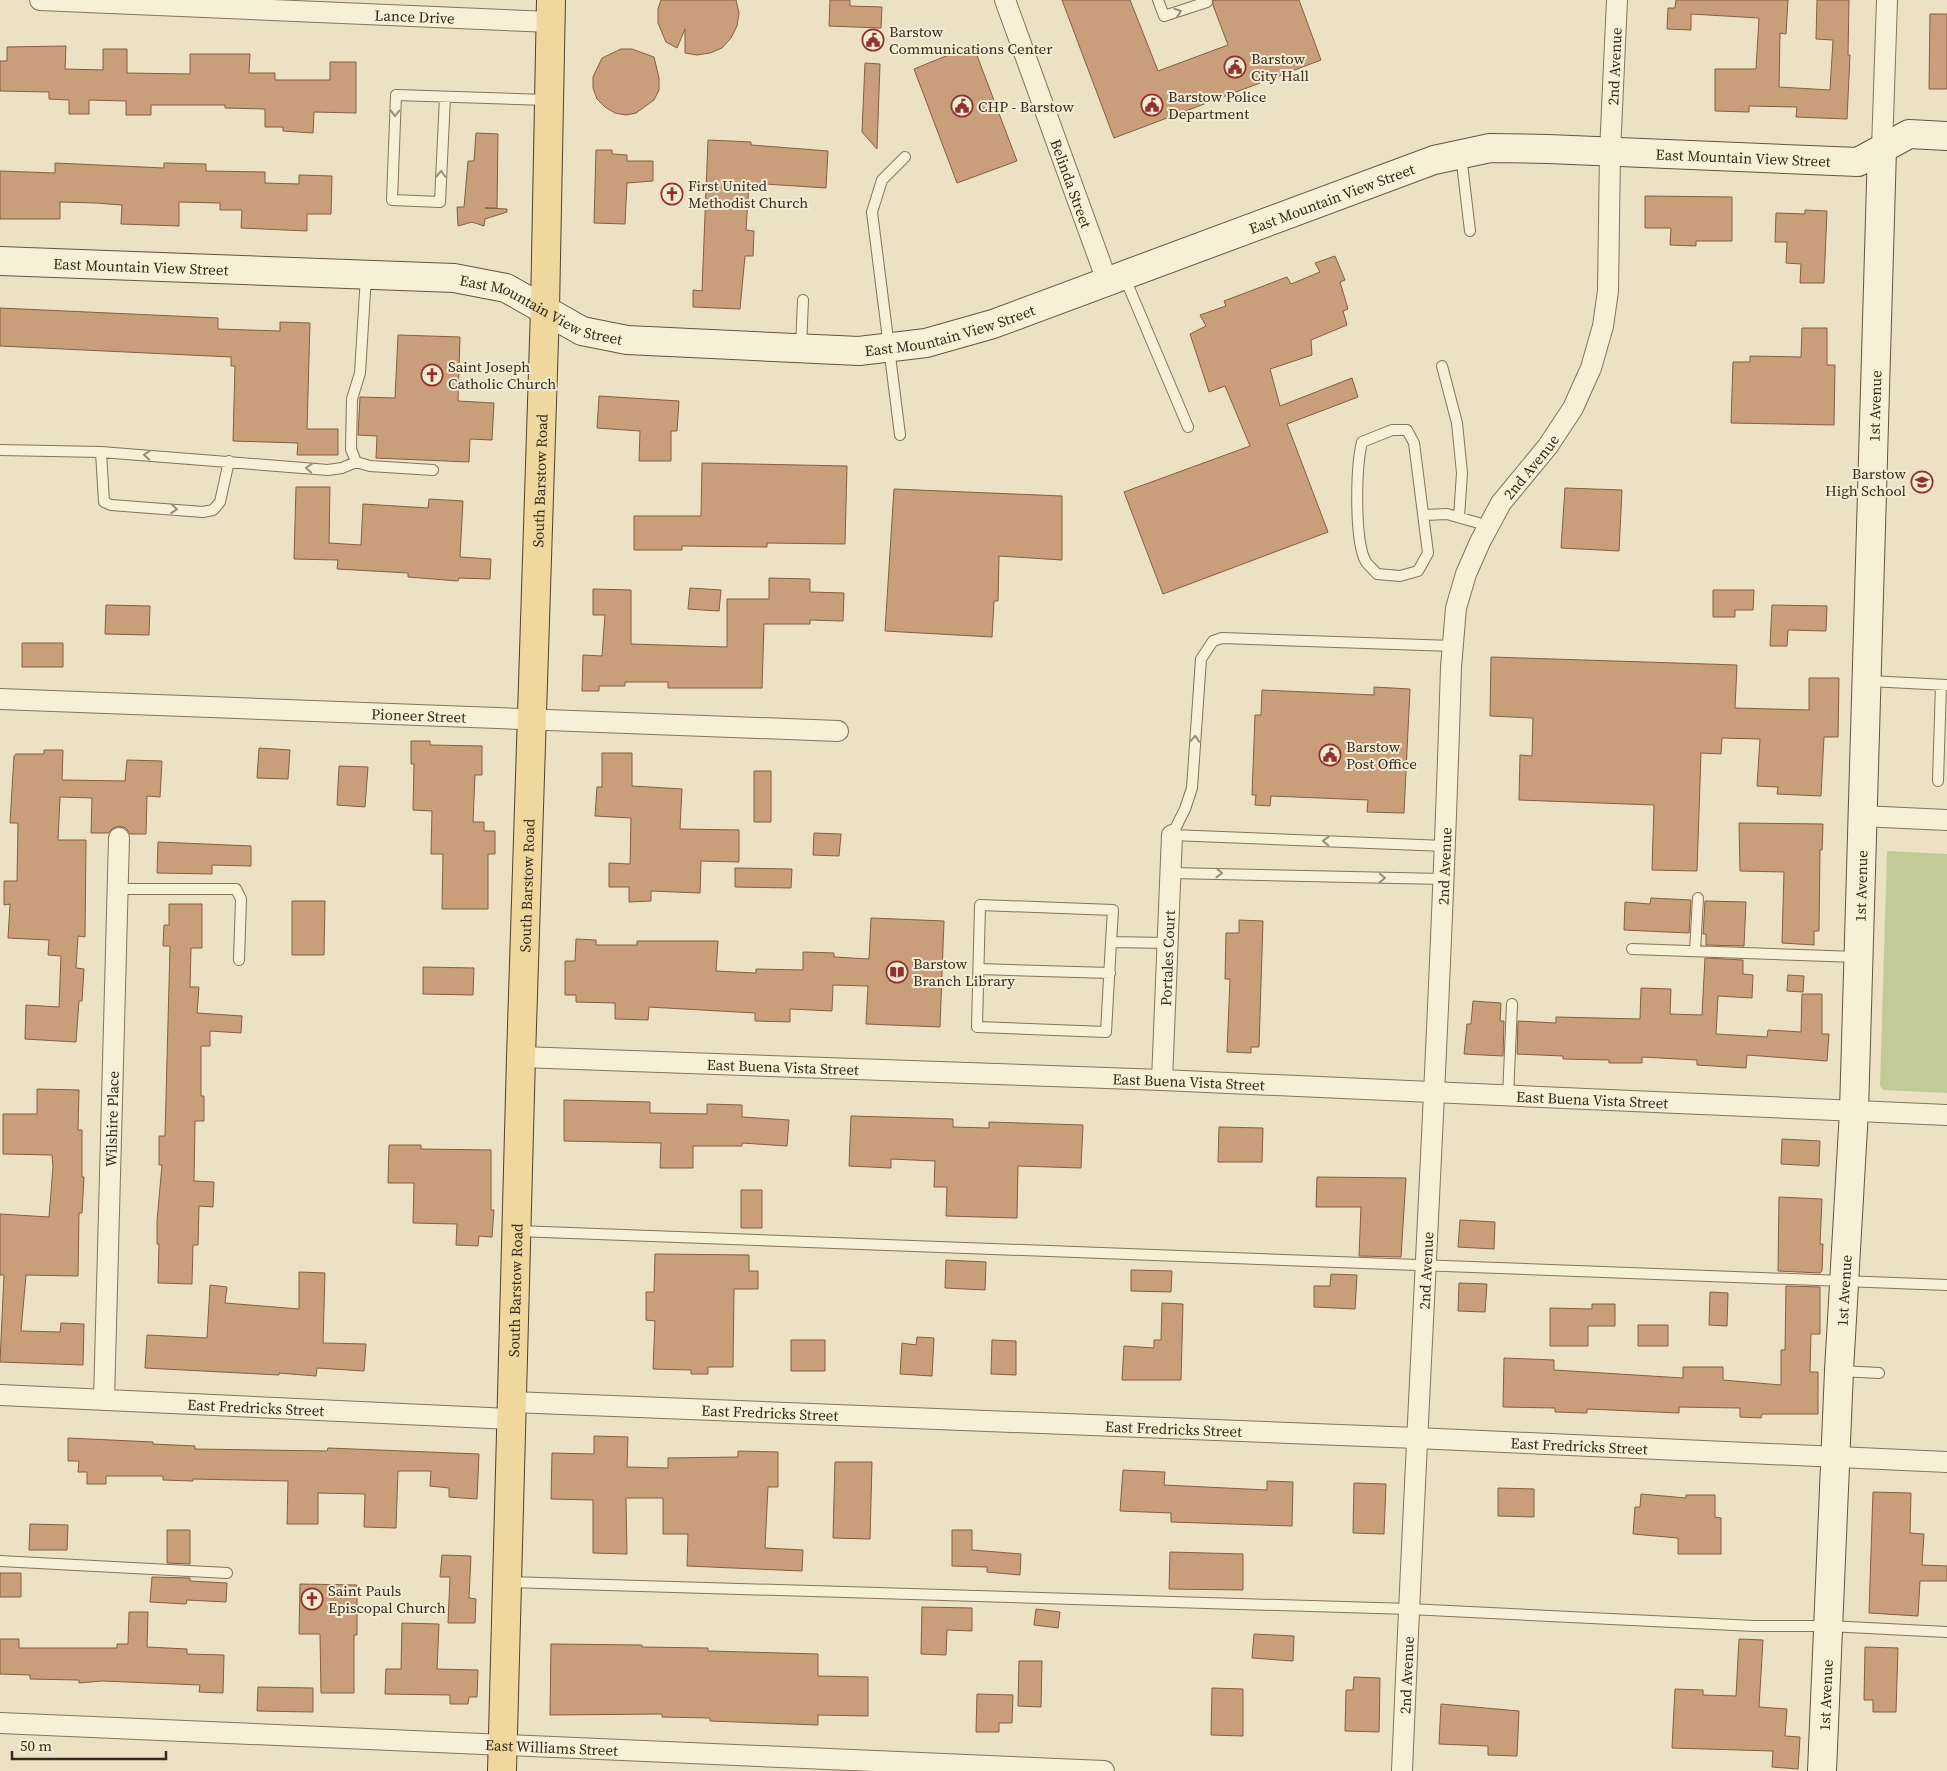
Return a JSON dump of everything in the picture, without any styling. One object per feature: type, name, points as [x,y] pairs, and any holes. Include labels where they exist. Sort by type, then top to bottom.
[{"type":"main road","name":"South Barstow Road","points":[[502,1758],[521,1057],[545,310],[551,11]]},
{"type":"street","name":"Lance Drive","points":[[40,0],[551,11]]},
{"type":"street","name":"Belinda Street","points":[[1005,0],[1115,279]]},
{"type":"street","name":"2nd Avenue","points":[[1402,1771],[1416,1438],[1436,1094],[1452,646],[1456,608],[1466,574],[1501,503],[1548,446],[1573,408],[1591,368],[1603,326],[1608,291],[1610,152],[1617,0]]},
{"type":"street","name":"1st Avenue","points":[[1822,1771],[1844,1279],[1854,1111],[1865,681],[1888,0]]},
{"type":"street","name":"East Mountain View Street","points":[[0,261],[454,278],[506,288],[582,331],[627,340],[859,351],[890,349],[926,343],[993,324],[1434,160],[1490,148],[1858,162],[1909,134],[1947,136]]},
{"type":"street","name":"Pioneer Street","points":[[0,699],[838,731]]},
{"type":"street","points":[[1861,816],[1947,820]]},
{"type":"street","name":"Portales Court","points":[[1162,1080],[1172,835]]},
{"type":"street","name":"Wilshire Place","points":[[104,1400],[119,838]]},
{"type":"street","name":"East Buena Vista Street","points":[[521,1057],[1162,1080],[1436,1094],[1947,1115]]},
{"type":"street","name":"East Fredricks Street","points":[[0,1395],[104,1400],[512,1410],[1416,1438],[1947,1462]]},
{"type":"street","name":"East Williams Street","points":[[0,1723],[502,1758],[1104,1771]]},
{"type":"lane","points":[[1158,0],[1164,16],[1206,2],[1206,0]]},
{"type":"lane","points":[[444,97],[440,202],[392,200],[396,95],[550,100]]},
{"type":"lane","points":[[1460,154],[1470,230]]},
{"type":"lane","points":[[900,436],[872,212],[882,180],[905,157]]},
{"type":"lane","points":[[356,462],[351,449],[352,399],[360,373],[366,276]]},
{"type":"lane","points":[[1115,279],[1188,427]]},
{"type":"lane","points":[[801,348],[803,300]]},
{"type":"lane","points":[[1442,366],[1457,423],[1462,473],[1459,517]]},
{"type":"lane","points":[[1392,430],[1407,430],[1414,443],[1425,515],[1428,553],[1418,571],[1400,576],[1377,574],[1366,562],[1358,523],[1358,461],[1362,442],[1392,430]]},
{"type":"lane","points":[[0,450],[101,452],[328,470],[342,468],[356,462],[370,466],[434,470]]},
{"type":"lane","points":[[101,452],[104,502],[111,505],[203,512],[214,510],[220,502],[229,461]]},
{"type":"lane","points":[[1425,515],[1447,514],[1489,526]]},
{"type":"lane","points":[[1445,846],[1172,835],[1185,809],[1192,788],[1201,659],[1213,641],[1222,638],[1452,646]]},
{"type":"lane","points":[[1865,681],[1944,685],[1938,781]]},
{"type":"lane","points":[[1170,872],[1443,879]]},
{"type":"lane","points":[[118,889],[236,889],[241,899],[239,960]]},
{"type":"lane","points":[[1695,951],[1698,898]]},
{"type":"lane","points":[[980,905],[1113,910],[1111,942],[1106,1032],[977,1027],[980,905]]},
{"type":"lane","points":[[1111,942],[1168,943]]},
{"type":"lane","points":[[1632,949],[1858,957]]},
{"type":"lane","points":[[979,969],[1110,973]]},
{"type":"lane","points":[[1508,1097],[1512,1004]]},
{"type":"lane","points":[[516,1231],[1427,1266],[1844,1279],[1947,1285]]},
{"type":"lane","points":[[1840,1371],[1879,1373]]},
{"type":"lane","points":[[0,1561],[227,1573]]},
{"type":"lane","points":[[506,1582],[1409,1610],[1754,1626],[1828,1626],[1947,1632]]},
{"type":"green space","points":[[1887,851],[1947,854],[1947,1093],[1883,1090],[1880,1086]]},
{"type":"building","points":[[661,0],[736,0],[739,13],[737,26],[731,38],[722,48],[710,53],[697,55],[685,53],[685,29],[677,48],[666,42],[658,23],[658,9]]},
{"type":"building","points":[[830,0],[850,0],[850,6],[882,7],[881,28],[829,26]]},
{"type":"building","name":"Barstow City Hall","points":[[1062,0],[1130,0],[1158,71],[1228,45],[1213,5],[1213,0],[1299,0],[1321,60],[1114,138]]},
{"type":"building","points":[[1676,0],[1788,0],[1786,34],[1780,33],[1779,87],[1830,90],[1833,40],[1816,39],[1817,0],[1849,0],[1848,55],[1850,55],[1847,119],[1796,117],[1797,107],[1749,106],[1749,112],[1715,111],[1715,69],[1756,69],[1759,18],[1691,14],[1691,30],[1667,29],[1668,8],[1675,8]]},
{"type":"building","points":[[1930,14],[1947,14],[1947,89],[1929,89]]},
{"type":"building","name":"CHP - Barstow","points":[[973,45],[1017,161],[957,183],[914,69]]},
{"type":"building","points":[[66,46],[65,69],[103,70],[103,49],[127,49],[127,73],[190,74],[190,54],[250,54],[249,73],[275,73],[275,80],[330,80],[330,62],[356,62],[356,113],[314,112],[313,133],[283,131],[283,127],[265,127],[265,109],[225,108],[225,105],[151,105],[151,115],[126,115],[126,101],[89,100],[89,114],[69,114],[69,100],[49,99],[49,92],[0,91],[0,61],[7,61],[7,47]]},
{"type":"building","points":[[621,49],[632,49],[654,57],[659,78],[659,90],[654,100],[636,113],[626,115],[615,113],[605,107],[597,99],[593,88],[593,77],[602,58]]},
{"type":"building","points":[[865,63],[880,64],[877,149],[862,132]]},
{"type":"building","points":[[476,133],[498,134],[497,208],[485,208],[507,209],[507,212],[485,219],[484,226],[472,222],[458,226],[457,207],[464,207],[468,161],[474,161]]},
{"type":"building","points":[[708,140],[751,142],[751,145],[828,151],[826,188],[749,183],[746,230],[754,231],[753,256],[745,256],[740,309],[693,307],[693,290],[702,291]]},
{"type":"building","points":[[596,150],[612,150],[612,154],[627,155],[627,161],[653,161],[653,181],[627,183],[625,224],[594,223]]},
{"type":"building","points":[[55,163],[164,168],[164,163],[206,164],[206,171],[265,172],[265,183],[299,184],[299,175],[332,176],[331,214],[307,214],[307,231],[241,228],[242,210],[220,210],[220,203],[179,202],[179,226],[121,224],[122,205],[96,203],[60,202],[60,219],[0,219],[0,171],[55,173]]},
{"type":"building","points":[[1645,196],[1732,197],[1732,241],[1696,241],[1696,246],[1670,245],[1671,228],[1645,228]]},
{"type":"building","points":[[1805,210],[1827,211],[1824,283],[1800,283],[1801,264],[1786,263],[1787,242],[1775,242],[1776,213],[1805,214]]},
{"type":"building","points":[[1335,256],[1345,280],[1340,282],[1348,309],[1343,311],[1347,325],[1311,340],[1312,355],[1270,369],[1280,406],[1352,378],[1358,397],[1287,424],[1328,532],[1163,594],[1124,492],[1250,446],[1225,386],[1209,392],[1190,334],[1206,326],[1200,315],[1226,306],[1224,301],[1287,277],[1291,284],[1320,272],[1315,263]]},
{"type":"building","points":[[0,308],[218,318],[218,329],[280,331],[280,322],[310,323],[307,429],[338,429],[338,455],[297,455],[298,443],[233,441],[235,366],[231,366],[231,357],[0,346]]},
{"type":"building","points":[[1802,328],[1827,328],[1827,365],[1835,365],[1834,425],[1731,423],[1733,362],[1750,362],[1750,356],[1801,357]]},
{"type":"building","points":[[398,335],[460,337],[458,401],[494,403],[492,440],[470,439],[469,462],[376,458],[377,436],[358,435],[360,397],[395,398]]},
{"type":"building","points":[[599,396],[679,401],[677,431],[671,431],[671,461],[639,461],[640,431],[597,428]]},
{"type":"building","points":[[702,463],[847,466],[845,544],[767,543],[767,547],[682,546],[682,550],[634,550],[634,516],[701,516]]},
{"type":"building","points":[[296,487],[330,487],[329,543],[361,545],[363,504],[428,508],[429,499],[463,501],[460,557],[491,559],[490,579],[459,578],[458,581],[408,577],[408,573],[337,569],[338,560],[294,559]]},
{"type":"building","points":[[1565,488],[1622,490],[1619,551],[1561,548]]},
{"type":"building","points":[[894,489],[1062,496],[1062,560],[999,556],[998,601],[994,601],[992,637],[885,631]]},
{"type":"building","points":[[769,578],[810,579],[810,592],[844,593],[843,621],[810,620],[810,624],[764,624],[762,688],[668,688],[668,682],[625,682],[625,686],[599,686],[599,691],[582,691],[583,655],[602,656],[605,615],[593,615],[593,589],[631,590],[631,644],[727,647],[727,599],[769,599]]},
{"type":"building","points":[[690,588],[721,590],[719,611],[688,609]]},
{"type":"building","points":[[1713,590],[1754,590],[1753,610],[1735,610],[1735,617],[1713,617]]},
{"type":"building","points":[[106,605],[150,606],[149,635],[105,634]]},
{"type":"building","points":[[1772,605],[1827,606],[1826,631],[1788,630],[1787,646],[1770,646]]},
{"type":"building","points":[[22,643],[63,643],[63,667],[22,667]]},
{"type":"building","points":[[1491,657],[1737,665],[1735,708],[1809,710],[1809,678],[1839,678],[1838,737],[1824,737],[1821,796],[1777,794],[1778,787],[1757,786],[1760,739],[1722,738],[1721,754],[1701,753],[1697,871],[1652,870],[1654,805],[1519,800],[1520,755],[1532,756],[1533,718],[1490,716]]},
{"type":"building","name":"Barstow Post Office","points":[[1374,687],[1410,689],[1404,813],[1367,812],[1368,800],[1271,796],[1270,806],[1255,805],[1256,795],[1252,795],[1255,715],[1261,715],[1262,690],[1374,695]]},
{"type":"building","points":[[411,741],[430,741],[430,745],[482,746],[482,775],[475,775],[473,822],[484,822],[484,831],[495,831],[495,854],[488,854],[488,909],[442,909],[443,854],[431,854],[432,811],[413,810],[414,764],[411,764]]},
{"type":"building","points":[[259,748],[290,750],[288,779],[257,778]]},
{"type":"building","points":[[44,750],[63,750],[62,780],[125,781],[127,760],[162,761],[160,797],[147,796],[146,834],[130,834],[126,828],[119,826],[113,828],[108,833],[91,833],[92,798],[60,797],[58,840],[86,840],[85,937],[78,936],[76,968],[84,969],[76,1042],[25,1039],[26,1005],[59,1007],[61,956],[48,955],[49,940],[8,938],[10,904],[4,905],[4,881],[17,881],[18,823],[10,823],[14,756],[16,754],[44,754]]},
{"type":"building","points":[[602,753],[632,753],[632,786],[682,789],[680,829],[739,830],[739,862],[701,861],[700,893],[651,891],[651,901],[629,902],[629,887],[609,887],[609,863],[630,864],[631,818],[595,816],[597,787],[602,787]]},
{"type":"building","points":[[339,766],[368,767],[365,807],[337,805]]},
{"type":"building","points":[[754,771],[771,771],[771,822],[754,822]]},
{"type":"building","points":[[1739,823],[1823,824],[1822,850],[1820,850],[1819,931],[1814,931],[1814,945],[1782,943],[1784,872],[1740,871]]},
{"type":"building","points":[[814,833],[841,834],[839,856],[813,855]]},
{"type":"building","points":[[158,842],[251,846],[251,866],[212,865],[212,874],[157,873]]},
{"type":"building","points":[[735,868],[792,869],[791,888],[735,887]]},
{"type":"building","points":[[1651,898],[1691,900],[1689,933],[1624,930],[1625,902],[1650,904]]},
{"type":"building","points":[[292,901],[325,901],[324,955],[292,955]]},
{"type":"building","points":[[1705,901],[1746,902],[1744,946],[1706,945],[1706,934],[1703,934]]},
{"type":"building","points":[[169,904],[202,904],[202,948],[191,948],[190,987],[199,987],[197,1013],[242,1016],[241,1033],[210,1031],[210,1046],[201,1046],[201,1096],[204,1096],[204,1121],[195,1121],[194,1181],[214,1182],[213,1207],[199,1206],[198,1245],[193,1245],[192,1284],[158,1283],[159,1244],[157,1244],[157,1221],[162,1165],[159,1165],[159,1136],[165,1136],[170,946],[163,946],[164,925],[169,925]]},
{"type":"building","points":[[871,918],[944,921],[940,1027],[866,1024],[868,986],[833,985],[832,1011],[790,1009],[790,1022],[755,1021],[755,1013],[649,1007],[648,1020],[615,1019],[615,1003],[576,1002],[576,995],[565,995],[565,961],[575,961],[576,939],[596,940],[596,945],[637,945],[637,941],[718,941],[716,971],[756,973],[756,969],[803,970],[803,952],[834,953],[834,957],[869,959]]},
{"type":"building","points":[[1239,920],[1263,921],[1259,1047],[1251,1047],[1251,1053],[1227,1052],[1230,979],[1225,979],[1226,933],[1239,933]]},
{"type":"building","points":[[1705,958],[1743,960],[1743,974],[1753,975],[1752,998],[1718,996],[1716,1034],[1767,1037],[1768,1030],[1801,1032],[1802,994],[1822,994],[1822,1034],[1829,1034],[1827,1061],[1747,1055],[1746,1068],[1697,1065],[1697,1060],[1642,1057],[1642,1063],[1609,1063],[1609,1060],[1563,1059],[1563,1056],[1517,1054],[1518,1021],[1556,1023],[1556,1017],[1640,1019],[1641,988],[1671,989],[1670,1014],[1702,1015]]},
{"type":"building","points":[[423,967],[474,968],[473,995],[423,994]]},
{"type":"building","points":[[1788,975],[1804,976],[1803,992],[1787,991]]},
{"type":"building","points":[[1473,1001],[1501,1003],[1500,1021],[1504,1021],[1503,1056],[1464,1054],[1467,1024],[1471,1024]]},
{"type":"building","points":[[37,1089],[79,1090],[78,1130],[82,1130],[82,1177],[84,1177],[82,1213],[79,1213],[78,1276],[26,1275],[21,1331],[60,1332],[61,1323],[84,1324],[83,1365],[0,1362],[4,1275],[0,1275],[0,1214],[49,1217],[53,1167],[52,1155],[3,1154],[3,1114],[37,1114]]},
{"type":"building","points":[[564,1100],[650,1102],[650,1113],[707,1114],[707,1104],[742,1105],[742,1117],[789,1120],[787,1146],[742,1143],[742,1146],[693,1146],[693,1168],[660,1168],[661,1143],[564,1141]]},
{"type":"building","points":[[851,1116],[953,1119],[953,1127],[989,1128],[989,1122],[1083,1125],[1081,1168],[1018,1166],[1017,1218],[946,1216],[947,1187],[934,1187],[935,1161],[891,1159],[891,1168],[849,1166]]},
{"type":"building","points":[[1219,1127],[1263,1128],[1262,1162],[1218,1162]]},
{"type":"building","points":[[1782,1139],[1820,1141],[1819,1166],[1781,1164]]},
{"type":"building","points":[[389,1145],[421,1145],[421,1149],[491,1150],[491,1210],[494,1210],[492,1237],[479,1236],[478,1246],[456,1245],[457,1224],[413,1223],[414,1183],[388,1183]]},
{"type":"building","points":[[1317,1177],[1406,1178],[1401,1257],[1359,1256],[1361,1207],[1316,1207]]},
{"type":"building","points":[[741,1190],[762,1190],[762,1228],[741,1228]]},
{"type":"building","points":[[1779,1197],[1822,1199],[1820,1244],[1823,1244],[1822,1271],[1820,1273],[1778,1271]]},
{"type":"building","points":[[1460,1220],[1495,1222],[1494,1249],[1458,1247]]},
{"type":"building","points":[[655,1254],[749,1255],[749,1271],[758,1271],[758,1289],[734,1289],[733,1367],[708,1367],[708,1374],[691,1374],[691,1370],[653,1369],[655,1321],[646,1320],[646,1292],[654,1292]]},
{"type":"building","points":[[946,1260],[986,1262],[985,1290],[945,1288]]},
{"type":"building","points":[[1131,1270],[1172,1271],[1171,1292],[1131,1291]]},
{"type":"building","points":[[299,1272],[325,1273],[323,1343],[366,1344],[364,1371],[317,1368],[316,1376],[145,1368],[147,1335],[207,1338],[210,1285],[227,1287],[225,1303],[299,1309]]},
{"type":"building","points":[[1331,1274],[1357,1275],[1355,1309],[1314,1307],[1314,1286],[1330,1286]]},
{"type":"building","points":[[1459,1283],[1487,1284],[1485,1312],[1458,1311]]},
{"type":"building","points":[[1786,1286],[1820,1287],[1820,1334],[1811,1334],[1810,1372],[1818,1372],[1818,1414],[1762,1414],[1761,1418],[1740,1417],[1740,1408],[1679,1407],[1679,1413],[1587,1409],[1587,1413],[1555,1412],[1555,1408],[1503,1407],[1504,1358],[1554,1360],[1554,1370],[1683,1378],[1683,1367],[1723,1367],[1723,1380],[1781,1385],[1781,1350],[1785,1350]]},
{"type":"building","points":[[1710,1292],[1728,1293],[1727,1326],[1709,1325]]},
{"type":"building","points":[[1162,1303],[1183,1304],[1181,1380],[1122,1380],[1124,1346],[1154,1348],[1154,1340],[1161,1340]]},
{"type":"building","points":[[1592,1304],[1615,1304],[1615,1326],[1588,1326],[1588,1346],[1550,1346],[1550,1308],[1592,1309]]},
{"type":"building","points":[[1638,1325],[1668,1325],[1668,1346],[1638,1346]]},
{"type":"building","points":[[917,1337],[934,1338],[932,1376],[900,1374],[902,1343],[916,1345]]},
{"type":"building","points":[[791,1340],[825,1340],[825,1371],[791,1371]]},
{"type":"building","points":[[992,1340],[1016,1341],[1016,1375],[991,1374]]},
{"type":"building","points":[[594,1436],[628,1437],[627,1467],[668,1468],[668,1458],[738,1457],[738,1451],[778,1452],[778,1487],[768,1487],[765,1548],[803,1550],[802,1571],[687,1566],[688,1534],[663,1534],[663,1498],[626,1498],[627,1554],[593,1553],[593,1500],[551,1499],[552,1453],[594,1454]]},
{"type":"building","points":[[68,1438],[153,1442],[153,1444],[195,1446],[195,1449],[327,1451],[328,1448],[479,1454],[477,1499],[449,1497],[449,1488],[430,1486],[431,1471],[398,1471],[396,1528],[364,1527],[365,1494],[318,1493],[318,1524],[287,1524],[288,1481],[193,1479],[193,1481],[163,1480],[163,1476],[106,1476],[106,1484],[87,1484],[87,1472],[78,1472],[79,1461],[68,1461]]},
{"type":"building","points":[[835,1462],[872,1462],[870,1539],[833,1538]]},
{"type":"building","points":[[1123,1470],[1165,1472],[1164,1485],[1267,1490],[1267,1481],[1293,1482],[1292,1526],[1171,1522],[1171,1513],[1120,1511]]},
{"type":"building","points":[[1354,1483],[1386,1484],[1384,1534],[1353,1533]]},
{"type":"building","points":[[1498,1488],[1534,1489],[1534,1517],[1498,1516]]},
{"type":"building","points":[[1873,1492],[1911,1493],[1910,1533],[1924,1534],[1922,1565],[1947,1566],[1947,1581],[1920,1581],[1918,1616],[1869,1613]]},
{"type":"building","points":[[1641,1494],[1686,1498],[1686,1495],[1715,1495],[1715,1517],[1721,1518],[1721,1554],[1678,1554],[1678,1538],[1633,1534],[1635,1507],[1640,1507]]},
{"type":"building","points":[[30,1524],[68,1525],[67,1550],[29,1550]]},
{"type":"building","points":[[167,1530],[190,1530],[190,1564],[167,1563]]},
{"type":"building","points":[[952,1530],[972,1530],[972,1550],[1021,1554],[1020,1575],[987,1572],[987,1567],[952,1566]]},
{"type":"building","points":[[1170,1552],[1243,1554],[1243,1590],[1169,1589]]},
{"type":"building","points":[[442,1555],[471,1556],[469,1598],[476,1599],[475,1623],[448,1623],[450,1577],[440,1577]]},
{"type":"building","points":[[0,1573],[21,1573],[21,1597],[0,1597]]},
{"type":"building","points":[[152,1577],[190,1578],[190,1581],[227,1583],[226,1602],[187,1600],[186,1604],[150,1602]]},
{"type":"building","points":[[300,1584],[357,1585],[357,1635],[354,1635],[354,1693],[321,1693],[320,1634],[299,1634]]},
{"type":"building","points":[[922,1607],[972,1608],[972,1631],[947,1630],[946,1655],[921,1654]]},
{"type":"building","points":[[1036,1609],[1060,1612],[1058,1628],[1034,1625]]},
{"type":"building","points":[[129,1612],[148,1612],[147,1647],[187,1649],[187,1654],[224,1655],[223,1693],[199,1692],[200,1685],[102,1681],[79,1683],[79,1680],[30,1679],[30,1675],[0,1674],[0,1639],[19,1639],[19,1648],[117,1648],[117,1644],[128,1644]]},
{"type":"building","points":[[402,1623],[439,1624],[437,1669],[478,1670],[477,1697],[469,1697],[468,1704],[450,1704],[450,1695],[385,1694],[386,1669],[401,1669]]},
{"type":"building","points":[[1254,1634],[1294,1636],[1293,1661],[1252,1658]]},
{"type":"building","points":[[1739,1639],[1763,1640],[1759,1707],[1787,1709],[1785,1736],[1800,1737],[1798,1769],[1772,1767],[1773,1751],[1672,1748],[1675,1689],[1703,1690],[1703,1695],[1736,1696]]},
{"type":"building","points":[[551,1644],[642,1645],[642,1647],[708,1648],[708,1651],[818,1654],[818,1676],[868,1677],[868,1716],[818,1715],[818,1725],[710,1721],[710,1718],[662,1717],[662,1714],[550,1715]]},
{"type":"building","points":[[1865,1647],[1898,1648],[1896,1712],[1873,1712],[1873,1700],[1864,1700]]},
{"type":"building","points":[[1019,1661],[1042,1661],[1041,1707],[1018,1706]]},
{"type":"building","points":[[1354,1677],[1380,1678],[1379,1732],[1345,1731],[1346,1690],[1353,1690]]},
{"type":"building","points":[[258,1687],[313,1688],[313,1712],[257,1711]]},
{"type":"building","points":[[1212,1688],[1243,1689],[1243,1736],[1211,1735]]},
{"type":"building","points":[[977,1694],[1013,1695],[1012,1723],[999,1723],[999,1732],[976,1732]]},
{"type":"building","points":[[1441,1704],[1519,1711],[1517,1756],[1488,1755],[1488,1746],[1439,1744]]},
{"type":"place","name":"Barstow Communications Center","points":[[873,40]]},
{"type":"place","name":"Barstow City Hall","points":[[1235,67]]},
{"type":"place","name":"Barstow Police Department","points":[[1152,105]]},
{"type":"place","name":"CHP - Barstow","points":[[962,106]]},
{"type":"place","name":"First United Methodist Church","points":[[672,194]]},
{"type":"place","name":"Saint Joseph Catholic Church","points":[[432,375]]},
{"type":"place","name":"Barstow High School","points":[[1922,482]]},
{"type":"place","name":"Barstow Post Office","points":[[1330,755]]},
{"type":"place","name":"Barstow Branch Library","points":[[897,972]]},
{"type":"place","name":"Saint Pauls Episcopal Church","points":[[312,1599]]}]
